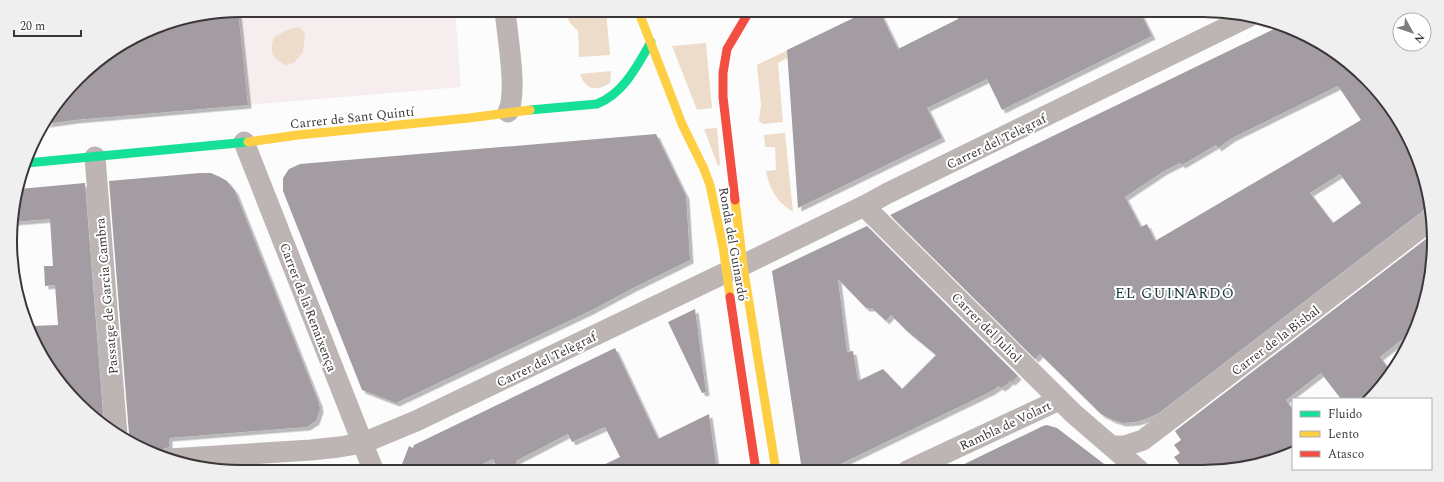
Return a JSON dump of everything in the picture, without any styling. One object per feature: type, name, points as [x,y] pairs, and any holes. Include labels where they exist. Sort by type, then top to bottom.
[{"type":"main road","name":"Ronda del Guinardó","points":[[641,17],[682,124],[704,169],[710,186],[723,247],[735,268],[775,465]]},
{"type":"main road","name":"Ronda del Guinardó","points":[[746,17],[727,49],[724,58],[723,97],[735,268],[755,465]]},
{"type":"main road","name":"Carrer de Sant Quintí","points":[[31,163],[244,142],[605,102],[615,94],[629,76],[651,42]]},
{"type":"street","points":[[506,17],[513,91],[511,106],[508,112]]},
{"type":"street","name":"Carrer del Telègraf","points":[[186,458],[311,450],[363,443],[416,421],[864,206],[1241,20]]},
{"type":"street","name":"Carrer de la Renaixença","points":[[244,142],[371,465]]},
{"type":"street","name":"Passatge de Garcia Cambra","points":[[95,157],[116,427]]},
{"type":"street","name":"Carrer del Juliol","points":[[864,206],[1059,400],[1133,465]]},
{"type":"street","name":"Carrer de la Bisbal","points":[[1112,446],[1125,446],[1142,440],[1427,223]]},
{"type":"street","name":"Rambla de Volart","points":[[920,465],[1059,400]]},
{"type":"shaded area","points":[[226,17],[456,17],[461,87],[52,122],[73,93],[93,73],[129,47],[169,29],[197,21]]},
{"type":"shaded area","points":[[567,17],[607,17],[610,55],[579,57],[578,31],[570,23]]},
{"type":"shaded area","points":[[299,27],[305,33],[303,52],[294,63],[285,65],[274,57],[272,47],[274,37],[287,30]]},
{"type":"shaded area","points":[[706,43],[712,108],[697,110],[672,46]]},
{"type":"shaded area","points":[[794,47],[799,52],[778,63],[783,122],[763,124],[759,121],[761,105],[757,65]]},
{"type":"shaded area","points":[[611,71],[610,83],[601,88],[592,88],[588,86],[580,74]]},
{"type":"shaded area","points":[[717,128],[720,165],[718,166],[704,129]]},
{"type":"shaded area","points":[[785,133],[793,212],[778,199],[772,189],[766,171],[776,170],[775,147],[765,147],[764,135]]},
{"type":"building","points":[[226,17],[239,17],[248,105],[51,123],[73,93],[93,73],[129,47],[155,34],[197,21]]},
{"type":"building","points":[[855,17],[882,17],[898,49],[958,19],[957,17],[1142,17],[1152,36],[1002,110],[987,79],[927,108],[942,138],[798,208],[787,50]]},
{"type":"building","points":[[1274,29],[1302,40],[1339,63],[1358,80],[1381,105],[1397,129],[1410,155],[1423,197],[1425,210],[1159,413],[1136,422],[1123,423],[1113,420],[1101,414],[1040,354],[1035,359],[890,215]],"holes":[[[1338,86],[1361,120],[1155,241],[1147,224],[1141,227],[1125,197],[1164,171],[1180,163],[1182,165],[1216,145],[1218,148],[1232,138]],[[1340,174],[1361,203],[1333,223],[1310,193]]]},
{"type":"building","points":[[656,134],[686,196],[690,260],[590,311],[396,403],[362,390],[283,191],[283,178],[289,169],[300,164]]},
{"type":"building","points":[[211,173],[227,181],[235,191],[319,403],[320,409],[316,421],[307,427],[169,438],[169,447],[162,450],[129,435],[109,181]]},
{"type":"building","points":[[85,183],[103,418],[73,389],[63,377],[47,353],[34,326],[58,325],[55,285],[45,286],[44,266],[53,266],[50,219],[18,222],[23,189]]},
{"type":"building","points":[[867,226],[1018,376],[1012,382],[1010,381],[1001,388],[999,386],[992,391],[838,465],[801,465],[772,271]],"holes":[[[838,279],[866,308],[872,308],[886,321],[891,315],[907,331],[936,355],[902,389],[883,369],[858,381],[853,351],[847,352]]]},
{"type":"building","points":[[1427,238],[1427,256],[1423,285],[1410,327],[1406,337],[1380,357],[1388,367],[1381,377],[1362,398],[1340,398],[1321,373],[1286,400],[1292,409],[1292,447],[1247,461],[1218,465],[1180,465],[1174,457],[1180,453],[1174,445],[1181,440],[1175,431]]},
{"type":"building","points":[[695,309],[706,392],[702,393],[668,322]]},
{"type":"building","points":[[615,348],[658,439],[709,414],[716,465],[603,465],[620,457],[605,427],[572,442],[568,434],[516,461],[517,463],[512,465],[496,465],[493,459],[481,465],[402,465],[409,446],[413,448],[414,445]]},
{"type":"building","points":[[1047,425],[1057,428],[1105,465],[962,465]]},
{"type":"traffic: fast","points":[[530,110],[597,104],[606,99],[615,93],[629,78],[651,42]]},
{"type":"traffic: fast","points":[[31,163],[248,142]]},
{"type":"traffic: slow","points":[[641,17],[682,124],[704,169],[710,185],[723,247],[730,297]]},
{"type":"traffic: slow","points":[[248,142],[298,135],[469,118],[530,110]]},
{"type":"traffic: slow","points":[[735,200],[743,265],[775,465]]},
{"type":"traffic: jam","points":[[735,200],[723,97],[723,73],[727,49],[746,17]]},
{"type":"traffic: jam","points":[[730,297],[755,465]]},
{"type":"district","name":"EL GUINARDÓ","points":[[1175,293]]}]
